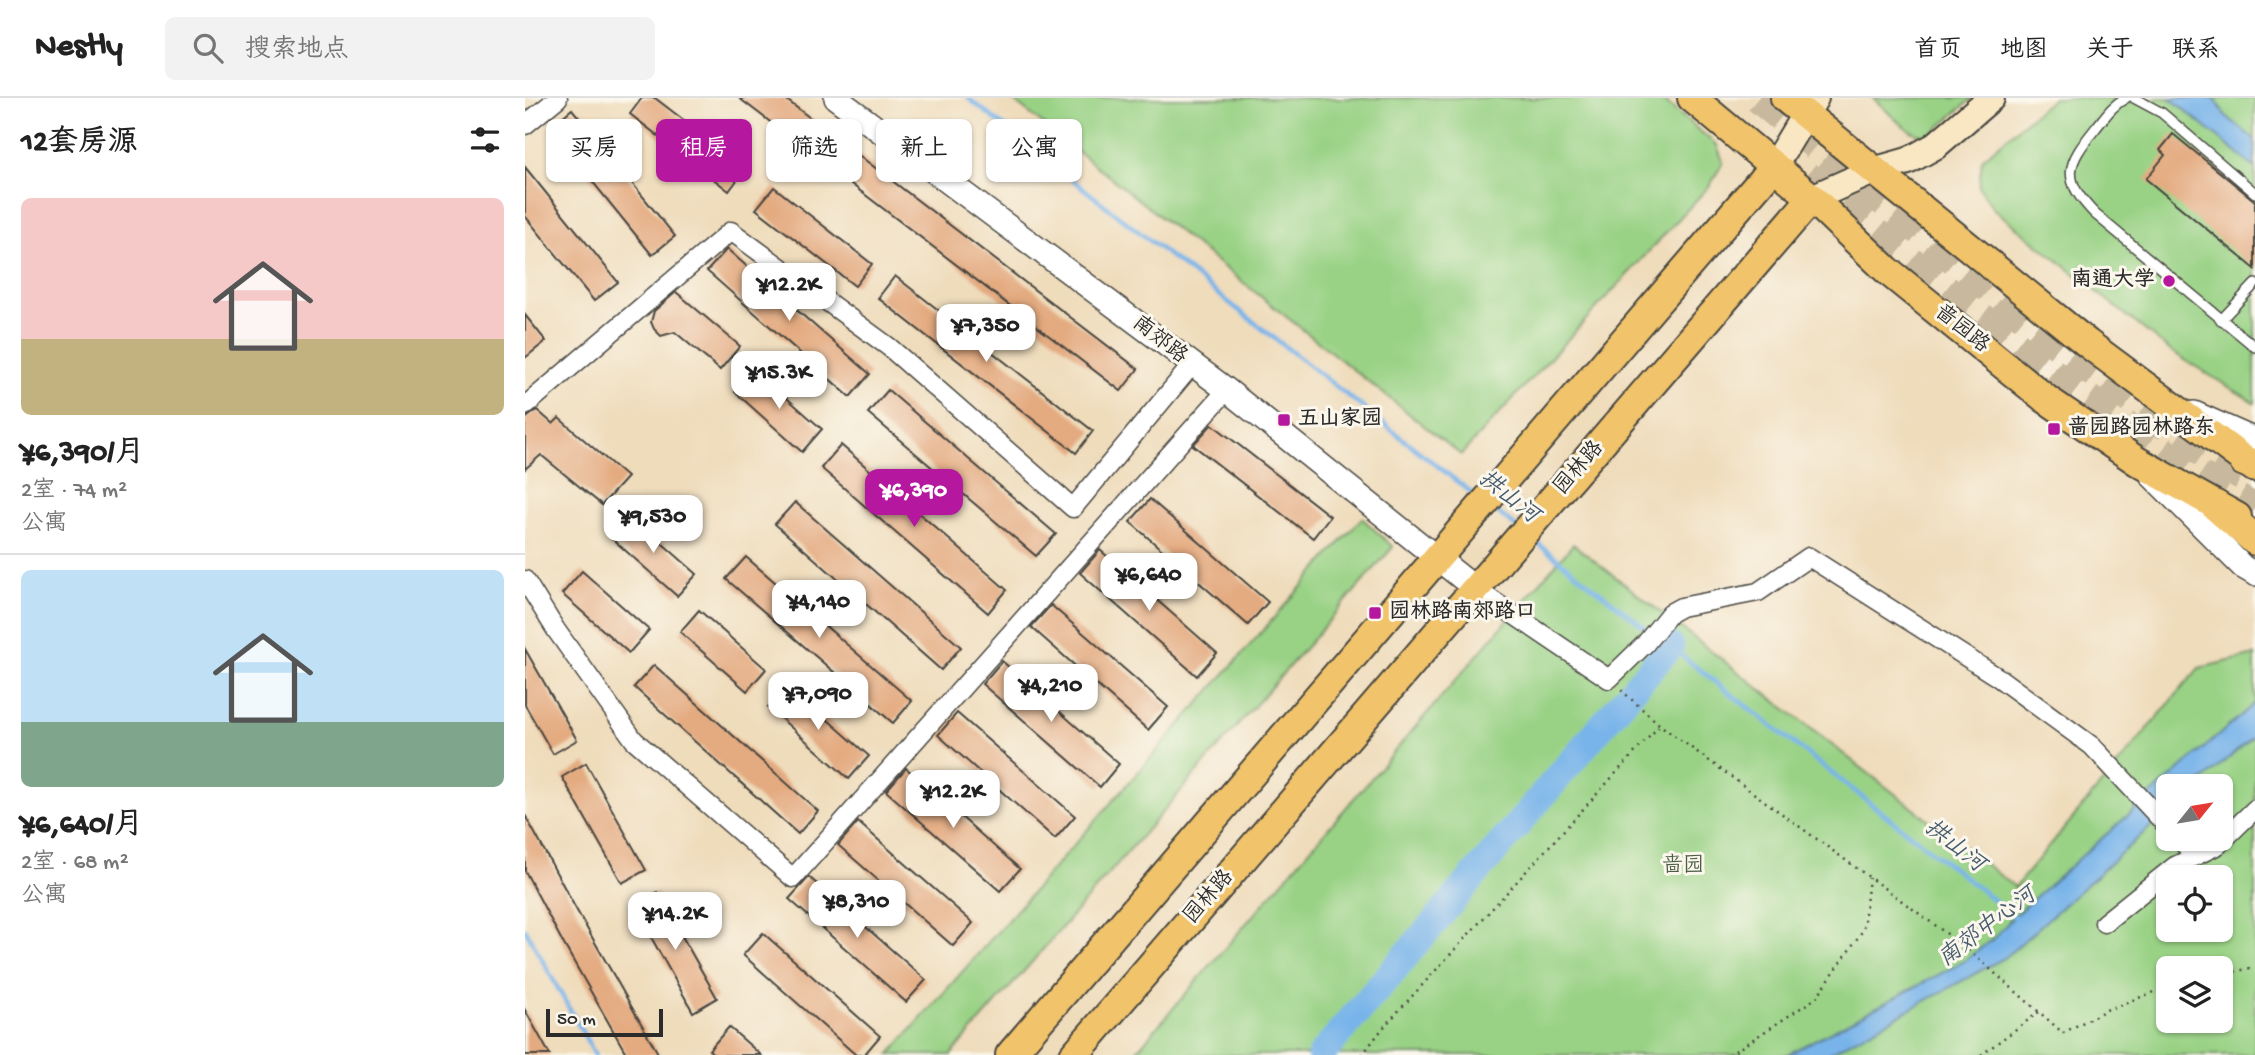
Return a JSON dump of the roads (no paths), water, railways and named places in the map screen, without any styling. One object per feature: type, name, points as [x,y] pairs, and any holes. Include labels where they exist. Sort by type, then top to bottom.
[{"type":"highway","points":[[2216,506],[2255,540]]},
{"type":"main road","name":"啬园路","points":[[1692,98],[1812,198],[1888,271],[2046,399],[2137,461],[2255,527]]},
{"type":"main road","name":"园林路","points":[[1074,1055],[1812,198],[1873,171],[1907,161],[1935,146],[1991,98]]},
{"type":"main road","points":[[1010,1055],[1774,166],[1802,104],[1873,171],[2160,398],[2252,458]]},
{"type":"street","points":[[525,125],[558,98]]},
{"type":"street","name":"南郊路","points":[[836,98],[1191,366],[1227,390],[1477,590]]},
{"type":"street","points":[[525,407],[731,232],[888,346],[1073,508],[1191,366]]},
{"type":"street","points":[[525,580],[555,630],[634,740],[793,878],[1227,390]]},
{"type":"street","points":[[2137,461],[2243,567],[2255,574]]},
{"type":"street","points":[[1477,590],[1609,679],[1645,644],[1670,613],[1681,607],[1758,592],[1809,557],[1999,678],[2092,746],[2156,814]]},
{"type":"street","points":[[2104,923],[2175,866],[2218,845],[2255,809]]},
{"type":"street","points":[[2191,851],[2195,856]]},
{"type":"lane","points":[[2126,98],[2116,104],[2074,156],[2072,181],[2078,196],[2095,214],[2255,347]]},
{"type":"lane","points":[[2134,98],[2162,113],[2255,193]]},
{"type":"lane","points":[[2221,320],[2255,284]]},
{"type":"water","points":[[2170,98],[2215,98],[2224,114],[2255,140],[2255,168]]},
{"type":"water","points":[[2255,703],[2255,735],[2211,774],[2175,774]]},
{"type":"water","points":[[2156,790],[2156,822],[2006,957],[1826,1055],[1786,1055],[1963,962],[1994,938],[2014,916]]},
{"type":"waterway","name":"拱山河","points":[[968,98],[1477,497]]},
{"type":"waterway","name":"拱山河","points":[[1492,508],[1516,527]]},
{"type":"waterway","name":"拱山河","points":[[1531,538],[1651,632]]},
{"type":"waterway","name":"拱山河","points":[[1658,637],[2018,919]]},
{"type":"waterway","points":[[1321,1055],[1670,646]]},
{"type":"waterway","name":"南郊中心河","points":[[525,929],[595,1055]]},
{"type":"tunnel","points":[[1758,98],[2076,360],[2208,456],[2255,483]]},
{"type":"tunnel","points":[[1806,176],[1969,308],[2080,393],[2195,472],[2255,509]]},
{"type":"place","name":"南通大学","points":[[2169,281]]},
{"type":"place","name":"五山家园","points":[[1284,420]]},
{"type":"place","name":"啬园路园林路东","points":[[2054,429]]},
{"type":"place","name":"园林路南郊路口","points":[[1375,613]]},
{"type":"park label","name":"啬园","points":[[1683,867]]}]
